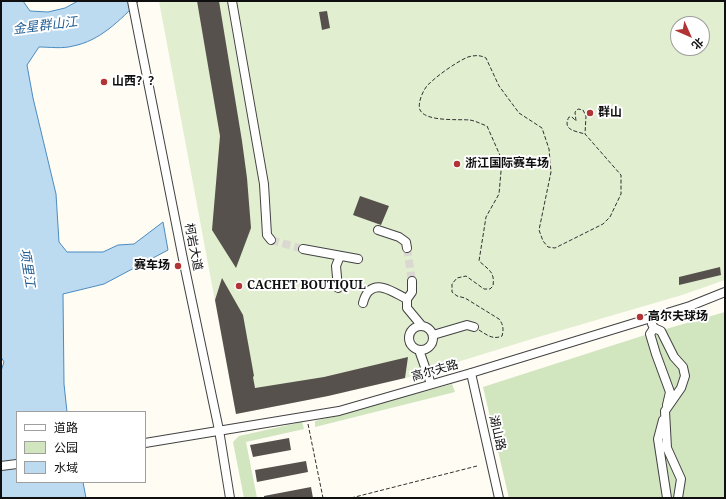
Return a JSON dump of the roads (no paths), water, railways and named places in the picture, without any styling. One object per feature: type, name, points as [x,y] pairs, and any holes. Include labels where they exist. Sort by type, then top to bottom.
[{"type":"street","name":"柯岩大道","points":[[132,1],[183,259],[219,430],[230,498]]},
{"type":"street","points":[[232,1],[264,184],[266,235],[271,240]]},
{"type":"street","points":[[378,230],[399,237],[406,242],[407,248]]},
{"type":"street","points":[[303,248],[358,260]]},
{"type":"street","points":[[338,288],[336,266],[340,256]]},
{"type":"street","points":[[412,281],[412,292],[407,299],[407,308],[422,326],[429,329],[433,335],[432,343],[427,348],[420,350],[413,347],[409,341],[410,333],[415,328],[422,326]]},
{"type":"street","points":[[363,303],[368,292],[377,287],[384,288],[407,299]]},
{"type":"street","name":"高尔夫路","points":[[146,442],[339,411],[650,319],[690,306],[725,292]]},
{"type":"street","points":[[650,319],[654,328],[661,331],[674,357],[683,367],[685,376],[681,388],[665,411],[667,448],[681,479],[678,498]]},
{"type":"street","points":[[433,335],[467,325],[474,327]]},
{"type":"street","points":[[654,328],[650,334],[670,392],[658,439],[667,498]]},
{"type":"street","points":[[420,350],[431,384]]},
{"type":"street","name":"湖山路","points":[[471,373],[499,498]]},
{"type":"street","points":[[1,466],[16,464]]},
{"type":"water","points":[[1,1],[23,1],[30,11],[48,12],[65,8],[78,1],[139,1],[101,35],[92,40],[69,47],[39,47],[27,65],[33,98],[56,194],[59,242],[67,252],[103,252],[118,245],[134,244],[163,222],[168,250],[104,284],[63,294],[64,384],[67,411],[16,411],[16,483],[83,483],[86,498],[1,498],[1,371],[4,362],[1,357]]},
{"type":"tunnel","points":[[271,240],[303,249]]},
{"type":"tunnel","points":[[407,248],[412,281]]},
{"type":"place","name":"山西？？","points":[[104,82]]},
{"type":"place","name":"群山","points":[[590,113]]},
{"type":"place","name":"浙江国际赛车场","points":[[457,164]]},
{"type":"place","name":"赛车场","points":[[178,266]]},
{"type":"place","name":"CACHET BOUTIQUL","points":[[239,286]]},
{"type":"place","name":"高尔夫球场","points":[[640,317]]},
{"type":"water label","name":"金星群山江","points":[[45,26]]},
{"type":"water label","name":"项里江","points":[[27,268]]}]
